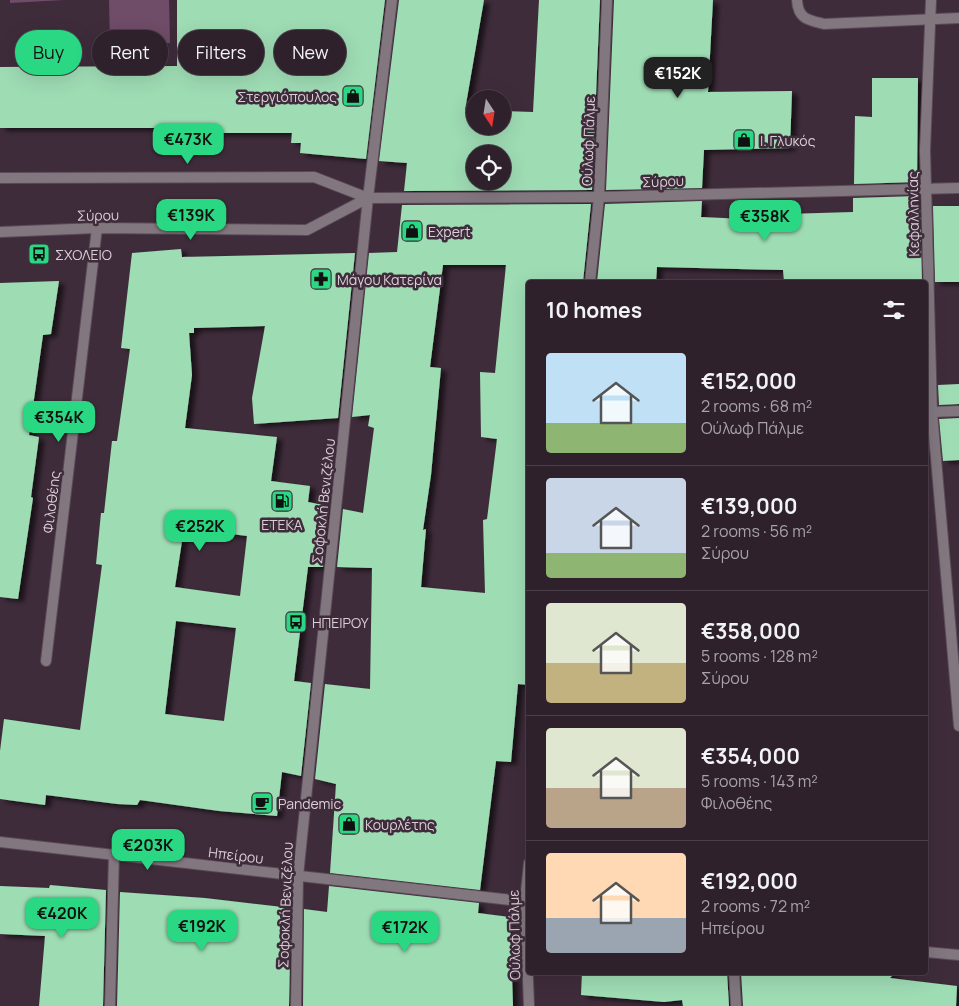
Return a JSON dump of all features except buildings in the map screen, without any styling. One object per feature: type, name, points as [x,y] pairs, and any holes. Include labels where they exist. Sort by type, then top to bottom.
[{"type":"street","name":"Σοφοκλή Βενιζέλου","points":[[296,1006],[298,876],[368,198],[392,0]]},
{"type":"street","name":"Ούλωφ Πάλμε","points":[[590,280],[599,197],[607,0]]},
{"type":"street","name":"Κεφαλληνίας","points":[[928,280],[925,150],[931,0]]},
{"type":"street","points":[[797,4],[806,20],[824,24],[959,18]]},
{"type":"street","name":"Σύρου","points":[[0,178],[314,177],[368,198],[599,197],[959,188]]},
{"type":"street","name":"Σύρου","points":[[0,232],[97,228],[306,230],[368,198]]},
{"type":"street","name":"Φιλοθέης","points":[[46,661],[97,228]]},
{"type":"street","name":"Κεφαλληνίας","points":[[928,285],[932,412],[959,726]]},
{"type":"street","points":[[932,412],[959,411]]},
{"type":"street","name":"Ηπείρου","points":[[0,842],[526,902]]},
{"type":"street","points":[[110,1006],[114,854]]},
{"type":"street","points":[[928,952],[959,955]]},
{"type":"street","name":"Ούλωφ Πάλμε","points":[[528,975],[529,1006]]},
{"type":"street","points":[[734,975],[736,1006]]},
{"type":"shaded area","points":[[10,0],[64,0],[10,3]]},
{"type":"shaded area","points":[[109,0],[169,0],[170,43],[168,43],[168,30],[110,30]]},
{"type":"place","name":"Στεργιόπουλος","points":[[353,96]]},
{"type":"place","name":"Ι. Γλυκός","points":[[744,140]]},
{"type":"place","name":"Expert","points":[[412,231]]},
{"type":"place","name":"ΣΧΟΛΕΙΟ","points":[[39,254]]},
{"type":"place","name":"Μάγου Κατερίνα","points":[[321,279]]},
{"type":"place","name":"ΕΤΕΚΑ","points":[[282,501]]},
{"type":"place","name":"ΗΠΕΙΡΟΥ","points":[[296,622]]},
{"type":"place","name":"Pandemic","points":[[262,803]]},
{"type":"place","name":"Κουρλέτης","points":[[349,824]]}]
